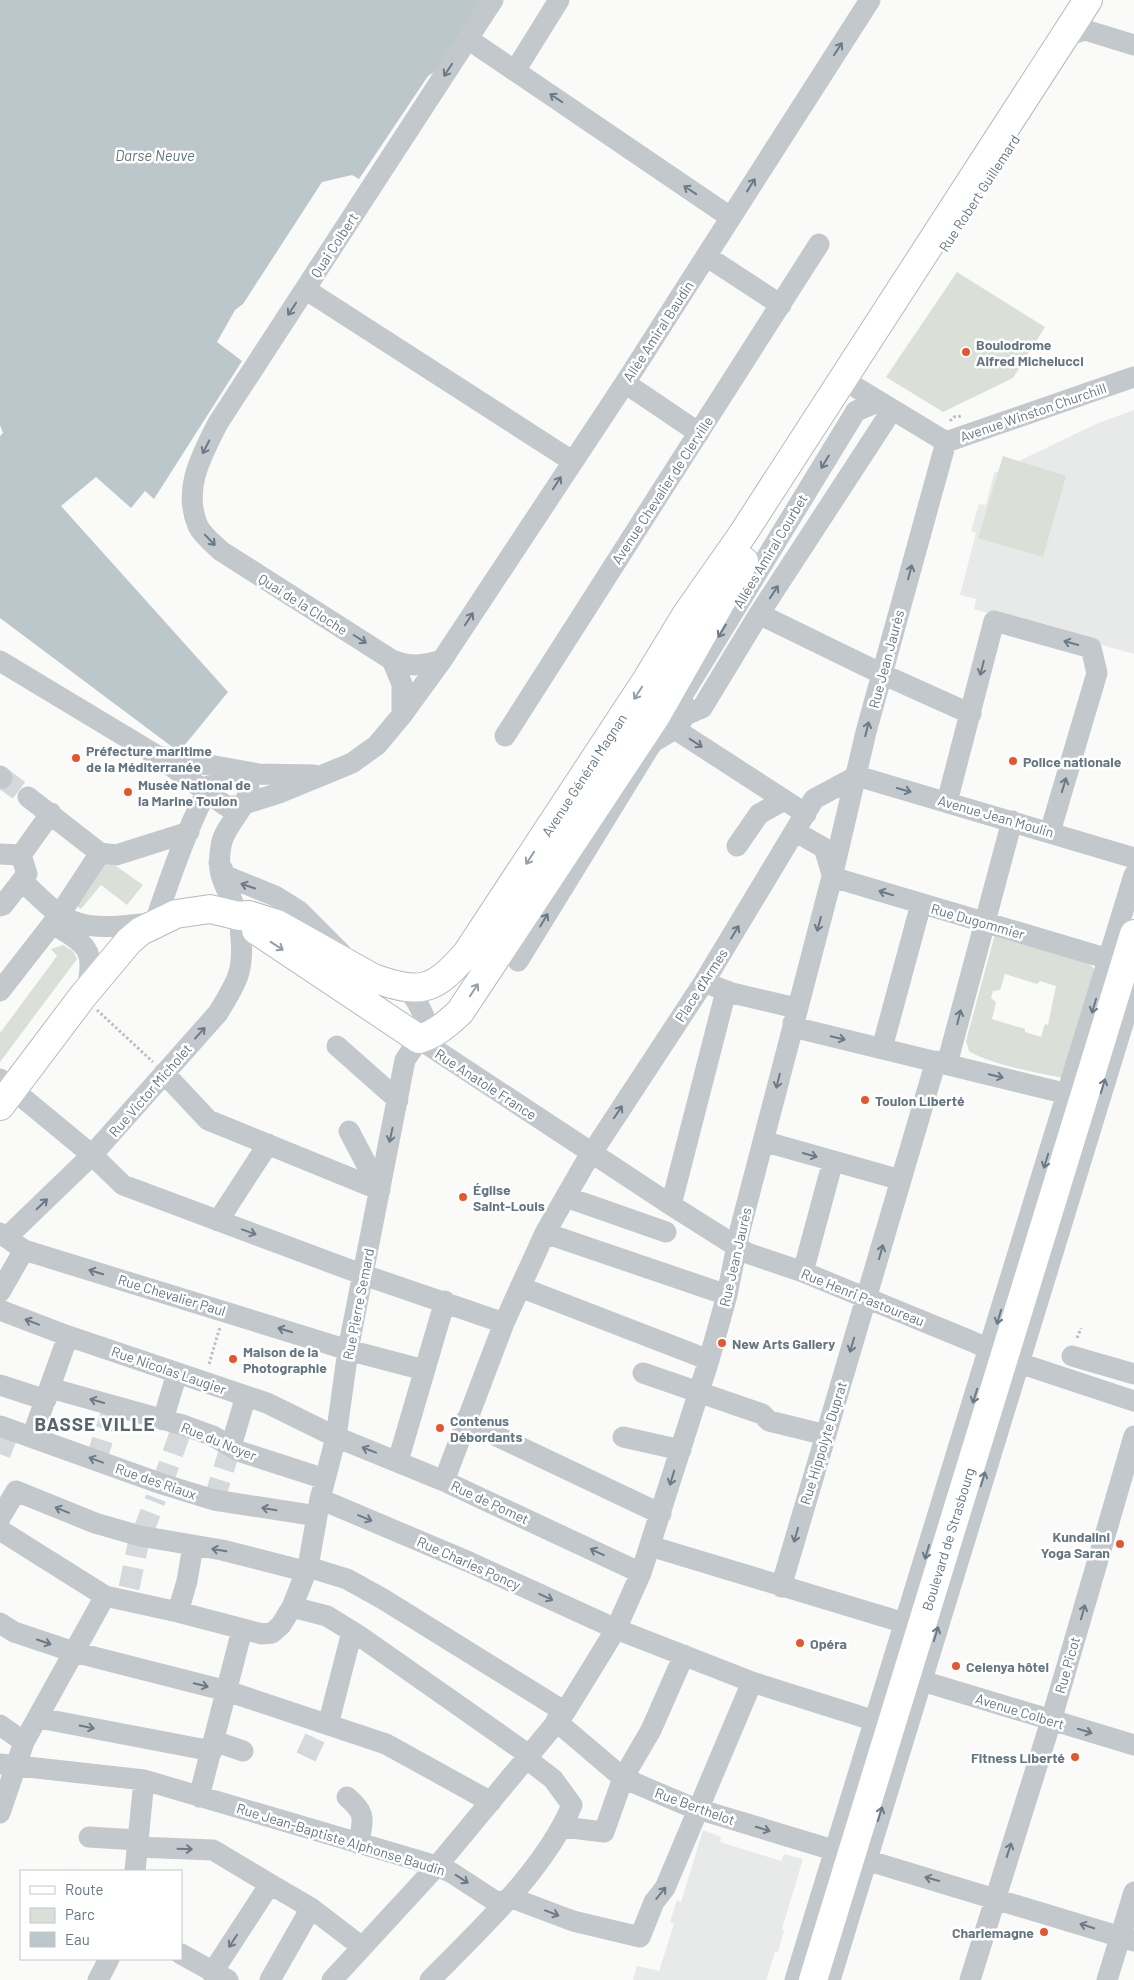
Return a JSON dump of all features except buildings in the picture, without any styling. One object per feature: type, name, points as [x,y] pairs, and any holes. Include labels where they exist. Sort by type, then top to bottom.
[{"type":"main road","name":"Rue Robert Guillemard","points":[[867,395],[898,294],[1084,15]]},
{"type":"main road","name":"Rue Robert Guillemard","points":[[867,395],[939,255],[1084,15]]},
{"type":"main road","name":"Avenue Général Magnan","points":[[4,1092],[129,941],[141,930],[155,922],[192,910],[210,908],[239,916],[249,915],[277,924],[373,978],[406,987],[431,986],[442,980],[467,953],[646,681],[686,615],[742,535],[817,417],[867,395]]},
{"type":"main road","name":"Avenue Général Magnan","points":[[429,1042],[460,1012],[672,720],[731,582],[770,517],[867,395]]},
{"type":"main road","name":"Rue Anatole France","points":[[239,916],[268,940],[429,1042]]},
{"type":"main road","name":"Boulevard de Strasbourg","points":[[813,1980],[851,1856],[883,1724],[914,1678],[913,1626],[1004,1357],[1075,1096],[1134,934]]},
{"type":"street","name":"Quai Colbert","points":[[191,497],[198,462],[218,423],[493,0]]},
{"type":"street","points":[[515,70],[559,0]]},
{"type":"street","name":"Allée Amiral Baudin","points":[[244,802],[279,793],[352,763],[377,744],[402,715],[442,660],[624,383],[870,0]]},
{"type":"street","points":[[1084,15],[1134,46]]},
{"type":"street","points":[[468,39],[730,217]]},
{"type":"street","name":"Avenue Chevalier de Clerville","points":[[505,736],[819,244]]},
{"type":"street","points":[[706,256],[781,305]]},
{"type":"street","points":[[305,289],[572,461]]},
{"type":"street","name":"Avenue Winston Churchill","points":[[867,395],[946,442],[1134,377]]},
{"type":"street","points":[[624,383],[700,432]]},
{"type":"street","name":"Allées Amiral Courbet","points":[[518,961],[653,742],[672,720],[702,708],[759,614],[867,395]]},
{"type":"street","name":"Rue Jean Jaurès","points":[[332,1980],[436,1866],[560,1717],[616,1629],[641,1573],[681,1450],[697,1392],[709,1360],[727,1295],[736,1246],[832,877],[882,674],[946,442]]},
{"type":"street","name":"Quai de la Cloche","points":[[191,497],[198,527],[221,551],[392,660],[407,666],[425,666],[442,660]]},
{"type":"street","name":"Avenue Général Magnan","points":[[672,720],[657,699],[742,535]]},
{"type":"street","points":[[759,614],[882,674],[971,714]]},
{"type":"street","points":[[947,802],[994,621],[1090,648],[1097,673],[1050,832]]},
{"type":"street","points":[[0,660],[156,755],[214,792],[232,807],[244,802]]},
{"type":"street","points":[[392,660],[402,684],[402,715]]},
{"type":"street","points":[[672,720],[784,800],[801,823],[824,848],[832,877]]},
{"type":"street","points":[[156,755],[259,774],[324,775]]},
{"type":"street","points":[[56,919],[78,924],[119,926],[155,922],[192,826],[214,792],[221,774],[236,771]]},
{"type":"street","points":[[236,771],[248,781],[250,788],[244,802],[224,834],[219,862],[220,879],[239,916]]},
{"type":"street","name":"Avenue Jean Moulin","points":[[857,776],[1134,858]]},
{"type":"street","name":"Place d'Armes","points":[[444,1481],[504,1323],[520,1287],[546,1233],[591,1153],[704,982],[814,800],[857,776]]},
{"type":"street","points":[[28,797],[100,853],[116,854],[192,826]]},
{"type":"street","points":[[737,846],[759,814],[784,800]]},
{"type":"street","points":[[51,813],[10,854],[27,874],[12,893],[56,919],[77,938],[91,958],[92,970],[84,994]]},
{"type":"street","name":"Rue Hippolyte Duprat","points":[[781,1587],[901,1180],[942,1063],[1012,821]]},
{"type":"street","points":[[0,991],[56,919],[100,853]]},
{"type":"street","points":[[219,862],[226,876],[275,896],[300,911],[354,967]]},
{"type":"street","points":[[795,1980],[851,1856],[914,1678],[1004,1357],[1065,1259],[1083,1203],[1089,1179],[1089,1133],[1122,970],[1134,875]]},
{"type":"street","name":"Rue Dugommier","points":[[832,877],[984,922],[1122,970]]},
{"type":"street","points":[[882,1048],[921,904]]},
{"type":"street","name":"Rue Victor Micholet","points":[[4,1235],[92,1155],[218,1013],[232,991],[242,968],[239,916]]},
{"type":"street","points":[[704,982],[726,992],[795,1016],[801,1029],[1075,1096]]},
{"type":"street","points":[[406,987],[417,999],[429,1042]]},
{"type":"street","points":[[671,1205],[726,992]]},
{"type":"street","name":"Rue Pierre Semard","points":[[242,1630],[272,1633],[282,1625],[292,1607],[306,1569],[324,1479],[336,1437],[348,1350],[405,1060],[429,1042]]},
{"type":"street","name":"Rue Anatole France","points":[[429,1042],[591,1153],[736,1246]]},
{"type":"street","points":[[338,1046],[398,1100]]},
{"type":"street","points":[[164,1073],[208,1120],[380,1190]]},
{"type":"street","points":[[4,1092],[92,1155],[123,1185],[364,1275],[504,1323]]},
{"type":"street","points":[[349,1131],[380,1190]]},
{"type":"street","points":[[763,1141],[901,1180]]},
{"type":"street","points":[[218,1221],[268,1144]]},
{"type":"street","points":[[803,1272],[833,1161]]},
{"type":"street","points":[[566,1197],[666,1232]]},
{"type":"street","points":[[546,1233],[727,1295]]},
{"type":"street","name":"Rue Chevalier Paul","points":[[4,1235],[24,1250],[348,1350],[424,1370]]},
{"type":"street","name":"Rue Henri Pastoureau","points":[[736,1246],[747,1253],[803,1272],[1004,1357],[1134,1401]]},
{"type":"street","points":[[0,1292],[24,1250]]},
{"type":"street","points":[[520,1287],[709,1360]]},
{"type":"street","points":[[398,1461],[444,1301]]},
{"type":"street","name":"Rue Nicolas Laugier","points":[[0,1310],[68,1336],[266,1403],[336,1437]]},
{"type":"street","points":[[32,1437],[68,1336]]},
{"type":"street","points":[[1074,1348],[1134,1374]]},
{"type":"street","points":[[163,1420],[177,1373]]},
{"type":"street","points":[[643,1373],[762,1414],[769,1422],[826,1435]]},
{"type":"street","name":"Rue du Noyer","points":[[0,1386],[48,1394],[163,1420],[213,1436],[238,1451],[324,1479]]},
{"type":"street","points":[[230,1446],[246,1396]]},
{"type":"street","points":[[466,1421],[661,1514]]},
{"type":"street","name":"Rue des Riaux","points":[[0,1426],[161,1487],[214,1500],[318,1508]]},
{"type":"street","name":"Rue Picot","points":[[970,1980],[994,1897],[1051,1720],[1134,1436]]},
{"type":"street","name":"Rue de Pomet","points":[[336,1437],[444,1481],[641,1573]]},
{"type":"street","points":[[623,1437],[681,1450]]},
{"type":"street","name":"Rue Berthelot","points":[[0,1518],[16,1491],[95,1523],[140,1536],[347,1579],[454,1643],[560,1717],[623,1778],[699,1809],[851,1856],[994,1897],[1127,1939]]},
{"type":"street","name":"Rue Charles Poncy","points":[[318,1508],[469,1562],[616,1629],[752,1682],[883,1724]]},
{"type":"street","points":[[0,1530],[105,1596],[127,1595],[242,1630],[199,1797]]},
{"type":"street","points":[[178,1612],[187,1581],[193,1546]]},
{"type":"street","points":[[650,1546],[913,1626],[883,1724]]},
{"type":"street","points":[[0,1812],[8,1765],[39,1718],[105,1596]]},
{"type":"street","points":[[292,1607],[327,1616],[430,1684],[528,1757],[553,1779],[572,1805],[563,1827],[543,1858],[430,1980]]},
{"type":"street","points":[[0,1623],[14,1632],[74,1652],[227,1691],[386,1744],[491,1802]]},
{"type":"street","points":[[328,1725],[352,1632]]},
{"type":"street","points":[[563,1827],[604,1832],[623,1778],[651,1730],[689,1657]]},
{"type":"street","name":"Avenue Colbert","points":[[914,1678],[1134,1745]]},
{"type":"street","points":[[699,1809],[752,1682]]},
{"type":"street","points":[[39,1718],[243,1751]]},
{"type":"street","points":[[0,1724],[24,1742]]},
{"type":"street","name":"Rue Jean-Baptiste Alphonse Baudin","points":[[8,1765],[144,1780],[436,1866],[452,1873],[495,1900],[512,1898],[573,1921],[640,1937],[654,1902],[665,1888],[699,1809]]},
{"type":"street","points":[[135,1870],[136,1844],[144,1780]]},
{"type":"street","points":[[346,1798],[359,1808],[363,1819],[359,1844]]},
{"type":"street","points":[[90,1837],[136,1844],[213,1850],[311,1908],[362,1947]]},
{"type":"street","points":[[830,1980],[851,1856]]},
{"type":"street","points":[[182,1955],[220,1976],[270,1884]]},
{"type":"street","points":[[1106,1980],[1127,1939],[1134,1892]]},
{"type":"street","points":[[270,1980],[311,1908]]},
{"type":"street","points":[[98,1980],[108,1960]]},
{"type":"path","points":[[84,994],[164,1073]]},
{"type":"path","points":[[203,1382],[224,1312]]},
{"type":"path","points":[[1074,1348],[1081,1328]]},
{"type":"shaded area","points":[[1134,410],[1134,654],[974,609],[976,599],[960,595],[976,533],[971,531],[979,504],[986,505],[994,473],[1096,424]]},
{"type":"shaded area","points":[[703,1830],[721,1837],[720,1842],[781,1861],[784,1854],[803,1859],[782,1929],[784,1931],[778,1952],[775,1952],[766,1980],[633,1980],[637,1966],[659,1971],[674,1924],[670,1922],[677,1900],[681,1902]]},
{"type":"green space","name":"Boulodrome Alfred Michelucci","points":[[957,272],[1045,327],[1013,378],[943,412],[886,377]]},
{"type":"green space","points":[[1003,456],[1066,476],[1043,557],[978,538]]},
{"type":"green space","points":[[104,864],[116,866],[143,885],[127,905],[101,885],[81,909],[70,902]]},
{"type":"green space","points":[[995,934],[1086,962],[1093,967],[1096,975],[1063,1078],[1014,1068],[988,1060],[969,1051],[966,1041]],"holes":[[[1005,974],[1037,984],[1040,981],[1056,986],[1048,1025],[1045,1024],[1041,1037],[1025,1032],[1025,1029],[992,1019],[996,1002],[991,998],[993,991],[1000,990]]]},
{"type":"green space","points":[[63,945],[73,951],[77,959],[0,1062],[0,1033],[57,956],[51,949]]},
{"type":"water","name":"Darse Neuve","points":[[0,0],[481,0],[440,68],[428,76],[359,179],[352,175],[322,182],[243,304],[235,310],[217,342],[242,361],[154,499],[145,491],[131,508],[96,477],[61,506],[228,692],[179,752],[0,618],[0,436],[3,433],[0,425]]},
{"type":"tunnel","points":[[2,778],[28,797]]},
{"type":"tunnel","points":[[96,1460],[114,1405]]},
{"type":"tunnel","points":[[162,1484],[183,1425]]},
{"type":"tunnel","points":[[0,1454],[10,1429]]},
{"type":"tunnel","points":[[214,1500],[231,1446]]},
{"type":"tunnel","points":[[143,1532],[156,1498]]},
{"type":"tunnel","points":[[129,1588],[139,1540]]},
{"type":"tunnel","points":[[306,1757],[322,1723]]},
{"type":"place","name":"Boulodrome Alfred Michelucci","points":[[966,352]]},
{"type":"place","name":"Préfecture maritime de la Méditerranée","points":[[76,758]]},
{"type":"place","name":"Police nationale","points":[[1013,761]]},
{"type":"place","name":"Musée National de la Marine Toulon","points":[[128,792]]},
{"type":"place","name":"Toulon Liberté","points":[[865,1100]]},
{"type":"place","name":"Église Saint-Louis","points":[[463,1197]]},
{"type":"place","name":"New Arts Gallery","points":[[722,1343]]},
{"type":"place","name":"Maison de la Photographie","points":[[233,1359]]},
{"type":"place","name":"Contenus Débordants","points":[[440,1428]]},
{"type":"place","name":"Kundalini Yoga Saran","points":[[1120,1544]]},
{"type":"place","name":"Opéra","points":[[800,1643]]},
{"type":"place","name":"Celenya hôtel","points":[[956,1666]]},
{"type":"place","name":"Fitness Liberté","points":[[1075,1757]]},
{"type":"place","name":"Charlemagne","points":[[1044,1932]]},
{"type":"district","name":"BASSE VILLE","points":[[95,1423]]}]
